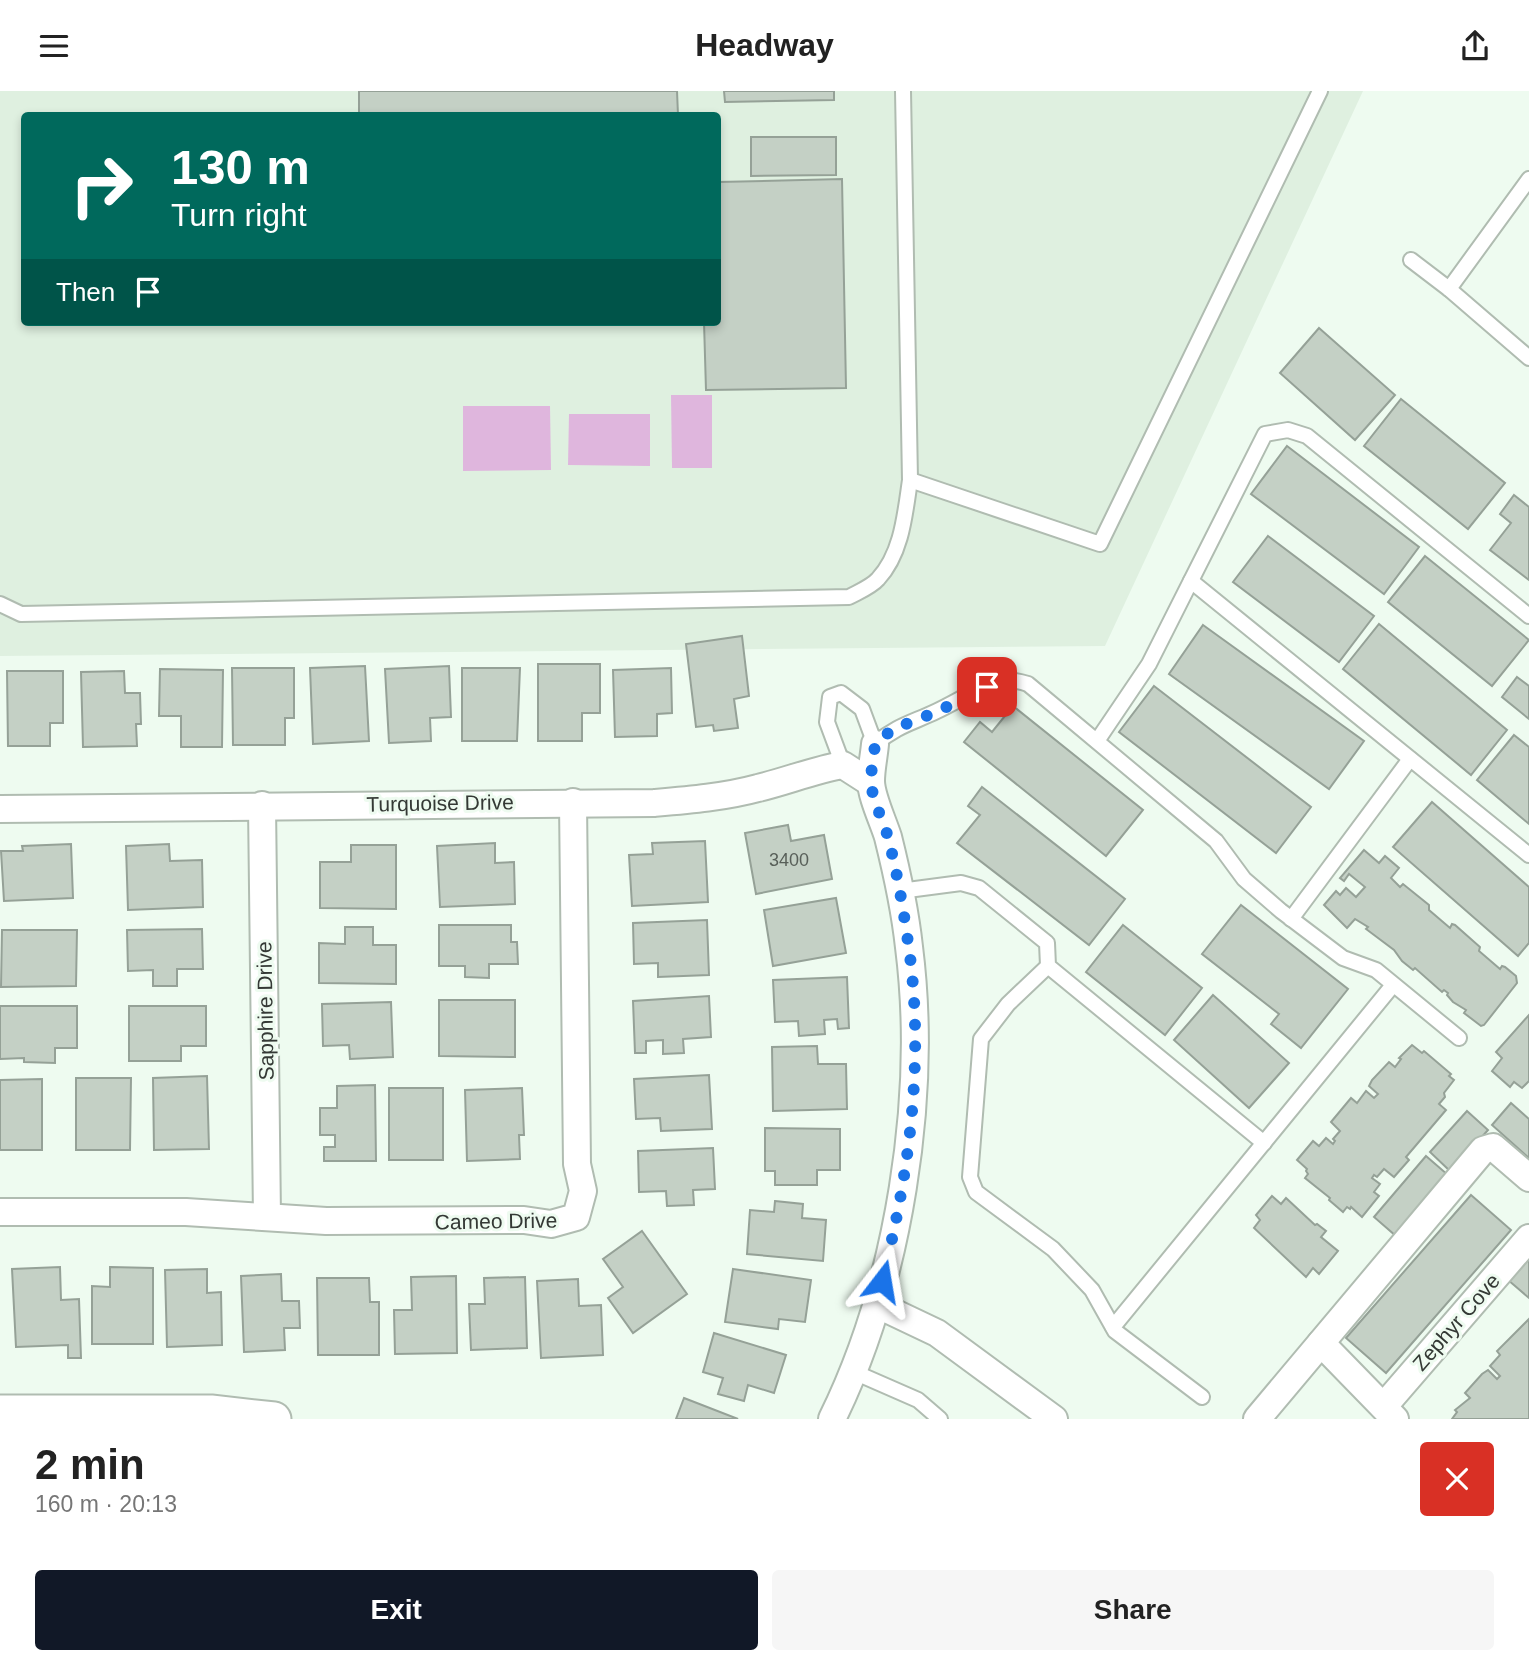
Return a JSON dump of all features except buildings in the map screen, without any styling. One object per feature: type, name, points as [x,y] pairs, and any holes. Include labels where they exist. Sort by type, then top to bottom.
[{"type":"street","points":[[832,1419],[853,1372],[876,1304],[901,1189],[913,1097],[912,981],[900,891],[871,783],[875,744]]},
{"type":"street","points":[[843,765],[871,783]]},
{"type":"street","name":"Turquoise Drive","points":[[0,809],[654,803],[723,796],[757,789],[815,770],[843,765]]},
{"type":"street","name":"Cameo Drive","points":[[0,1212],[132,1211],[375,1222],[524,1220],[551,1224],[576,1217],[583,1191],[578,1164],[573,802]]},
{"type":"street","name":"Sapphire Drive","points":[[262,805],[267,1217]]},
{"type":"street","points":[[1257,1419],[1483,1150],[1493,1147],[1529,1178]]},
{"type":"street","name":"Zephyr Cove","points":[[1389,1413],[1529,1238]]},
{"type":"street","points":[[876,1304],[937,1333],[1054,1419]]},
{"type":"street","points":[[1321,1343],[1389,1413]]},
{"type":"street","points":[[0,1412],[211,1412],[274,1419]]},
{"type":"lane","points":[[0,604],[21,614],[849,597],[877,581],[892,559],[904,526],[910,480],[903,91]]},
{"type":"lane","points":[[910,480],[1100,544],[1320,91]]},
{"type":"lane","points":[[1448,289],[1529,179]]},
{"type":"lane","points":[[1411,260],[1529,358]]},
{"type":"lane","points":[[1097,741],[1149,664],[1265,434],[1288,430],[1307,436],[1529,616]]},
{"type":"lane","points":[[1191,581],[1529,855]]},
{"type":"lane","points":[[843,765],[827,722],[830,697],[841,693],[862,709],[875,744],[893,729],[1003,680],[1017,680],[1038,691],[1216,841],[1244,879],[1291,919],[1343,958],[1376,970],[1459,1038]]},
{"type":"lane","points":[[1291,919],[1410,759]]},
{"type":"lane","points":[[900,891],[961,883],[979,888],[1047,943],[1048,966],[1264,1143]]},
{"type":"lane","points":[[1048,966],[1008,1004],[981,1039],[970,1177],[976,1192],[1053,1249],[1092,1290],[1113,1327],[1202,1397]]},
{"type":"lane","points":[[1113,1327],[1393,985]]},
{"type":"lane","points":[[853,1372],[918,1400],[940,1419]]},
{"type":"shaded area","points":[[0,91],[1363,91],[1105,646],[0,656]]},
{"type":"shaded area","points":[[671,395],[712,395],[712,468],[672,468]]},
{"type":"shaded area","points":[[463,406],[550,406],[551,470],[463,471]]},
{"type":"shaded area","points":[[569,414],[650,414],[650,466],[568,465]]},
{"type":"route","points":[[882,1281],[909,1140],[914,1053],[912,981],[904,911],[898,876],[871,783],[875,744],[893,729],[934,713],[987,687]]}]
